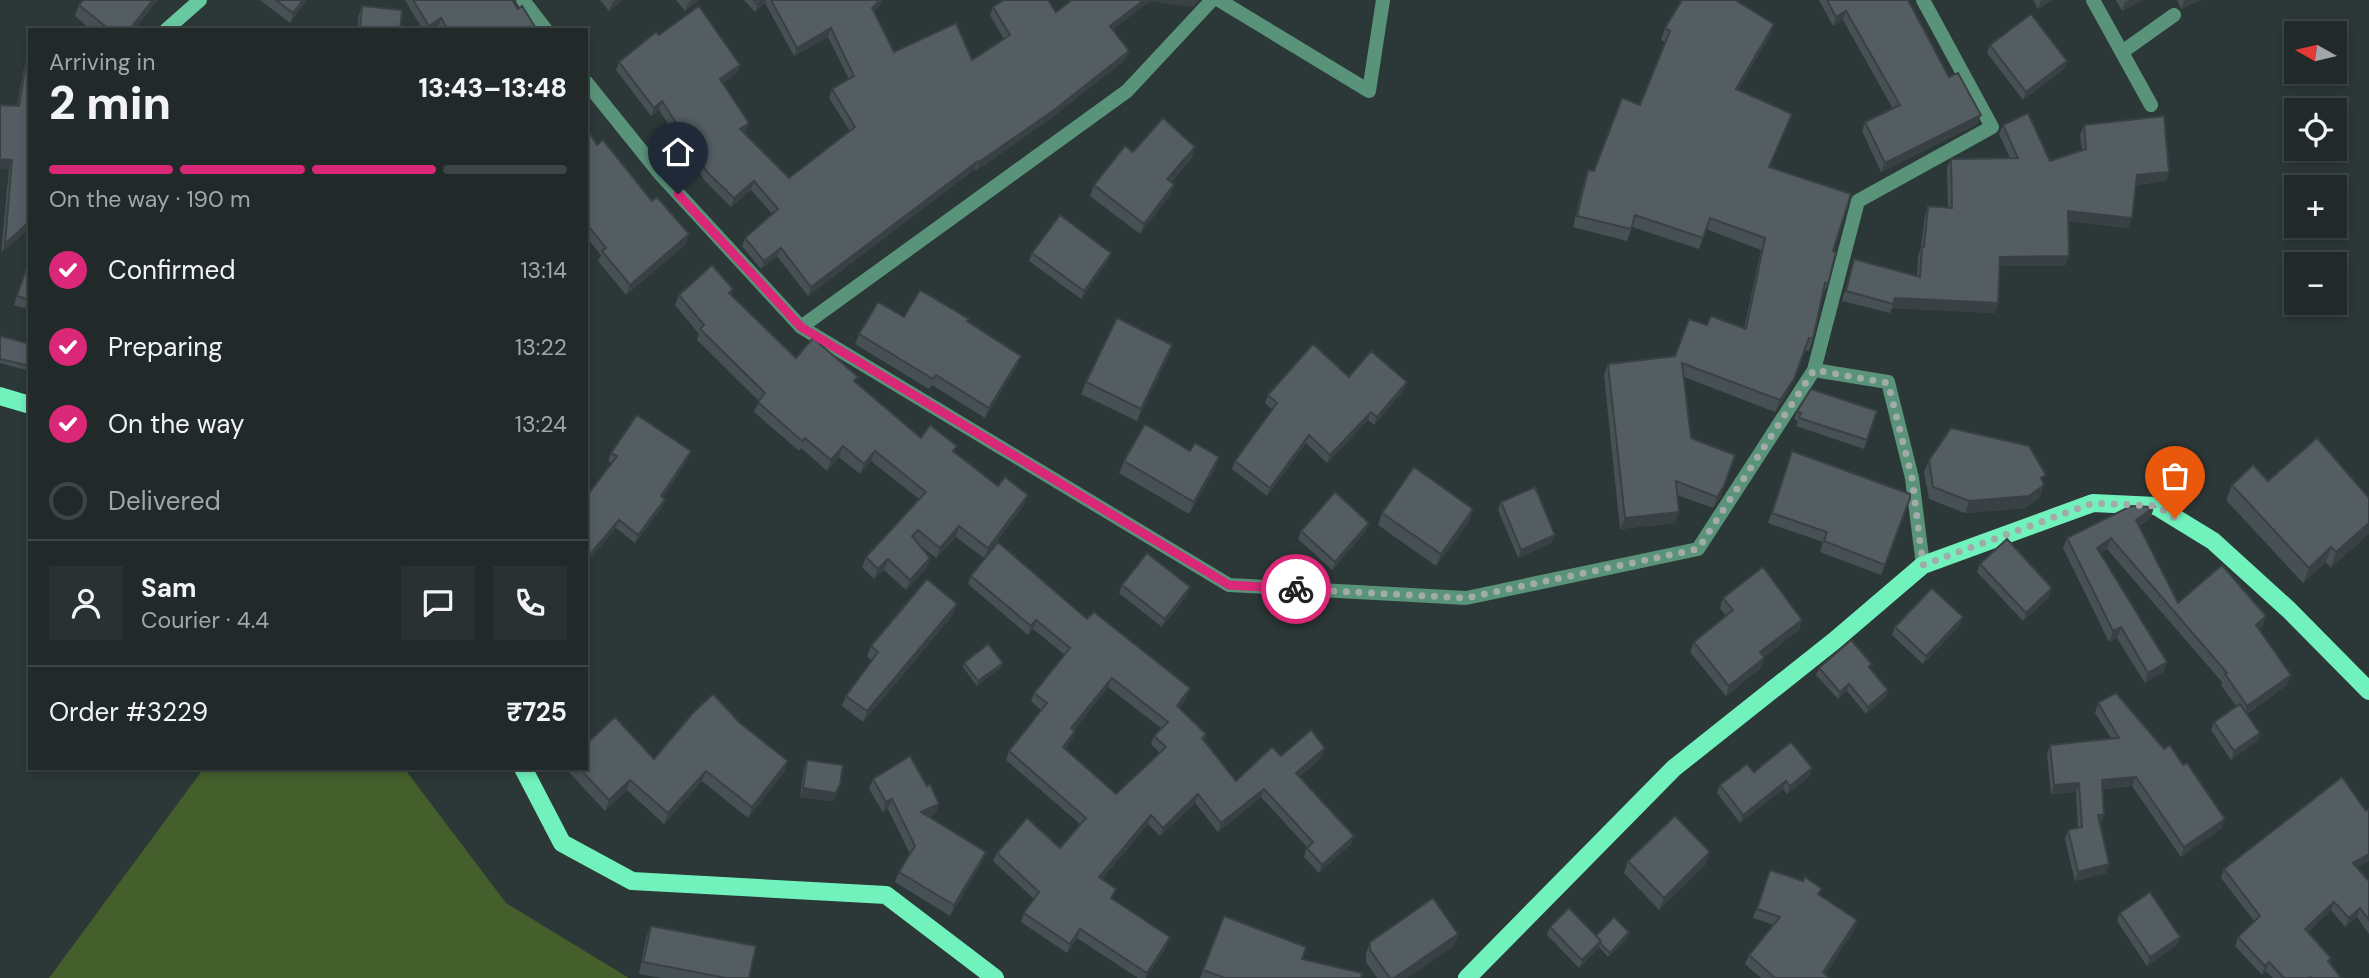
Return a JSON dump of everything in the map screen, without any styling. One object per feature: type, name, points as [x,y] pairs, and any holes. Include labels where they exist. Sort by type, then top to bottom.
[{"type":"main road","points":[[0,396],[28,404]]},
{"type":"main road","points":[[1467,978],[1674,768],[1834,641],[1923,565],[2093,503],[2157,506],[2213,541],[2289,610],[2369,691]]},
{"type":"main road","points":[[524,770],[562,843],[632,881],[886,895],[995,978]]},
{"type":"street","points":[[168,28],[200,0]]},
{"type":"street","points":[[523,0],[544,28]]},
{"type":"street","points":[[801,327],[1127,90],[1212,0]]},
{"type":"street","points":[[1219,0],[1369,91],[1383,0]]},
{"type":"street","points":[[588,84],[661,175],[801,327],[1229,585],[1466,598],[1698,549],[1814,370],[1858,201],[1992,127],[1923,0]]},
{"type":"street","points":[[2094,0],[2151,105]]},
{"type":"street","points":[[2122,52],[2174,15]]},
{"type":"street","points":[[1814,370],[1888,383],[1912,478],[1923,565]]},
{"type":"green space","points":[[203,770],[406,770],[506,903],[629,978],[49,978]]},
{"type":"building","points":[[83,0],[153,0],[131,28],[108,28],[79,5]]},
{"type":"building","points":[[276,0],[303,0],[293,13]]},
{"type":"building","points":[[413,0],[512,0],[518,9],[522,6],[536,28],[447,28],[441,18],[429,26]]},
{"type":"building","points":[[771,0],[880,0],[872,8],[894,52],[956,23],[972,60],[1010,35],[993,7],[1004,0],[1048,0],[1056,12],[1072,0],[1144,0],[1110,26],[1129,51],[1054,110],[978,161],[811,287],[781,248],[764,261],[745,238],[778,209],[754,181],[734,198],[708,173],[662,101],[654,108],[619,62],[656,32],[659,35],[699,6],[740,65],[720,79],[749,123],[740,129],[789,178],[855,127],[832,89],[854,76],[831,28],[797,48]]},
{"type":"building","points":[[1682,0],[1735,0],[1774,24],[1736,89],[1792,114],[1769,167],[1851,194],[1833,251],[1836,252],[1828,284],[1825,283],[1813,339],[1809,338],[1794,379],[1780,400],[1682,363],[1691,438],[1735,455],[1724,486],[1717,497],[1676,481],[1679,512],[1625,518],[1608,364],[1675,356],[1689,319],[1707,325],[1711,316],[1746,329],[1765,238],[1710,218],[1703,238],[1635,215],[1631,229],[1577,216],[1588,170],[1594,171],[1622,98],[1640,105],[1670,31],[1665,28]]},
{"type":"building","points":[[1827,0],[1908,0],[1949,77],[1958,73],[1981,115],[1885,163],[1865,122],[1900,105],[1846,11],[1836,17]]},
{"type":"building","points":[[362,6],[402,10],[400,28],[360,28]]},
{"type":"building","points":[[2031,14],[2067,61],[2026,92],[1990,45]]},
{"type":"building","points":[[28,63],[28,223],[5,244],[12,160],[0,159],[0,105],[19,106]]},
{"type":"building","points":[[2028,113],[2050,161],[2086,149],[2084,125],[2164,116],[2169,172],[2137,175],[2132,218],[2068,211],[2069,256],[2000,257],[1998,303],[1895,298],[1893,304],[1846,291],[1854,259],[1920,277],[1928,206],[1952,208],[1951,159],[2018,158],[2003,125]]},
{"type":"building","points":[[1163,118],[1195,147],[1167,179],[1174,184],[1144,224],[1094,185],[1125,146],[1133,152]]},
{"type":"building","points":[[588,130],[597,145],[603,140],[652,201],[657,197],[689,234],[630,285],[602,251],[606,248],[588,226]]},
{"type":"building","points":[[1060,215],[1111,253],[1084,291],[1032,253]]},
{"type":"building","points":[[28,264],[28,299],[17,296]]},
{"type":"building","points":[[712,265],[733,289],[729,293],[796,358],[813,338],[858,377],[854,381],[921,438],[930,425],[957,446],[953,451],[998,486],[1005,477],[1028,495],[988,548],[959,526],[940,548],[918,530],[912,536],[930,558],[910,580],[888,559],[878,569],[866,557],[926,492],[875,451],[864,464],[843,446],[831,460],[805,438],[802,441],[758,402],[765,393],[700,329],[704,325],[679,295]]},
{"type":"building","points":[[920,290],[969,319],[967,321],[1021,356],[989,408],[936,375],[933,379],[859,334],[878,302],[904,317]]},
{"type":"building","points":[[1117,318],[1172,345],[1141,409],[1086,382]]},
{"type":"building","points":[[0,336],[28,343],[28,366],[0,359]]},
{"type":"building","points":[[1313,344],[1349,377],[1371,351],[1407,382],[1377,417],[1371,412],[1330,455],[1309,435],[1270,488],[1235,461],[1277,403],[1268,395]]},
{"type":"building","points":[[1811,389],[1877,411],[1867,440],[1799,418],[1801,413],[1797,411]]},
{"type":"building","points":[[637,415],[691,451],[661,496],[665,499],[638,535],[619,520],[588,557],[588,494],[617,456],[611,453]]},
{"type":"building","points":[[1145,424],[1190,451],[1195,443],[1219,457],[1194,502],[1124,461]]},
{"type":"building","points":[[1951,428],[2029,446],[2046,475],[2041,478],[2044,485],[2029,496],[1969,501],[1933,487],[1929,460]]},
{"type":"building","points":[[2317,438],[2369,498],[2369,523],[2336,552],[2331,547],[2309,568],[2232,485],[2253,465],[2268,481]]},
{"type":"building","points":[[1792,451],[1910,494],[1885,565],[1824,541],[1827,532],[1772,513]]},
{"type":"building","points":[[1414,467],[1473,509],[1441,554],[1382,513]]},
{"type":"building","points":[[1535,487],[1555,535],[1521,550],[1501,502]]},
{"type":"building","points":[[1335,492],[1369,523],[1335,562],[1301,531]]},
{"type":"building","points":[[2131,506],[2154,507],[2136,520],[2178,603],[2222,565],[2266,616],[2256,625],[2291,675],[2247,706],[2225,674],[2227,673],[2111,538],[2097,548],[2167,662],[2148,673],[2121,627],[2113,631],[2067,538]]},
{"type":"building","points":[[2007,539],[2052,588],[2026,613],[1980,564]]},
{"type":"building","points":[[998,542],[1087,619],[1094,612],[1190,688],[1177,706],[1206,734],[1202,738],[1236,781],[1272,747],[1281,756],[1311,730],[1325,748],[1296,773],[1354,836],[1322,865],[1307,848],[1313,842],[1264,789],[1221,823],[1198,794],[1163,828],[1151,815],[1099,877],[1116,889],[1111,898],[1170,937],[1147,973],[1080,929],[1070,944],[1024,913],[1039,892],[997,853],[1027,818],[1060,848],[1086,818],[1009,751],[1047,703],[1034,693],[1070,648],[1036,620],[1031,626],[971,576]],"holes":[[[1112,678],[1168,722],[1154,736],[1166,747],[1116,794],[1063,747],[1075,731],[1071,728]]]},
{"type":"building","points":[[1147,553],[1190,587],[1165,619],[1122,585]]},
{"type":"building","points":[[1763,567],[1802,620],[1760,652],[1764,658],[1729,686],[1694,642],[1733,610],[1723,598]]},
{"type":"building","points":[[927,579],[957,604],[867,711],[846,696],[878,652],[871,646]]},
{"type":"building","points":[[1932,588],[1963,617],[1926,656],[1895,627]]},
{"type":"building","points":[[1851,640],[1872,664],[1869,667],[1888,690],[1868,707],[1849,684],[1840,692],[1819,668]]},
{"type":"building","points":[[988,644],[1003,663],[978,681],[964,663]]},
{"type":"building","points":[[2116,693],[2164,749],[2170,745],[2183,765],[2187,763],[2225,819],[2184,847],[2136,777],[2102,780],[2104,815],[2098,815],[2109,864],[2078,872],[2068,830],[2082,827],[2079,783],[2054,785],[2050,745],[2119,738],[2098,703]]},
{"type":"building","points":[[713,694],[740,723],[788,761],[752,807],[706,771],[668,813],[630,780],[609,800],[581,770],[588,770],[588,742],[615,717],[654,759],[692,714]]},
{"type":"building","points":[[2240,704],[2260,733],[2234,751],[2214,722]]},
{"type":"building","points":[[1791,742],[1812,768],[1790,786],[1786,781],[1743,815],[1720,785],[1747,764],[1754,772]]},
{"type":"building","points":[[910,756],[927,786],[930,784],[939,804],[921,812],[986,852],[954,905],[899,872],[915,846],[892,799],[886,802],[873,779]]},
{"type":"building","points":[[807,760],[843,765],[840,785],[835,793],[803,788]]},
{"type":"building","points":[[2342,777],[2366,811],[2369,809],[2369,854],[2353,863],[2369,881],[2369,920],[2360,908],[2349,918],[2334,902],[2305,929],[2331,958],[2328,961],[2341,978],[2284,978],[2269,962],[2265,966],[2238,937],[2260,916],[2224,869]]},
{"type":"building","points":[[1675,816],[1710,852],[1664,898],[1628,861]]},
{"type":"building","points":[[1770,870],[1803,881],[1805,877],[1822,889],[1818,894],[1857,920],[1823,972],[1829,978],[1775,978],[1749,955],[1780,917],[1757,909]]},
{"type":"building","points":[[2150,892],[2180,937],[2150,957],[2120,913]]},
{"type":"building","points":[[1433,898],[1458,934],[1394,978],[1390,978],[1370,950],[1370,942]]},
{"type":"building","points":[[1569,908],[1601,941],[1582,960],[1550,927]]},
{"type":"building","points":[[1224,916],[1306,947],[1302,959],[1362,973],[1361,978],[1225,978],[1203,970]]},
{"type":"building","points":[[1614,917],[1629,932],[1610,953],[1596,936]]},
{"type":"building","points":[[651,926],[756,946],[749,978],[726,978],[643,962]]},
{"type":"way so far","points":[[1296,589],[1466,598],[1698,549],[1814,370],[1888,383],[1912,478],[1923,565],[2093,503],[2157,506],[2175,518]]},
{"type":"route","points":[[678,194],[801,327],[1229,585],[1296,589]]}]
